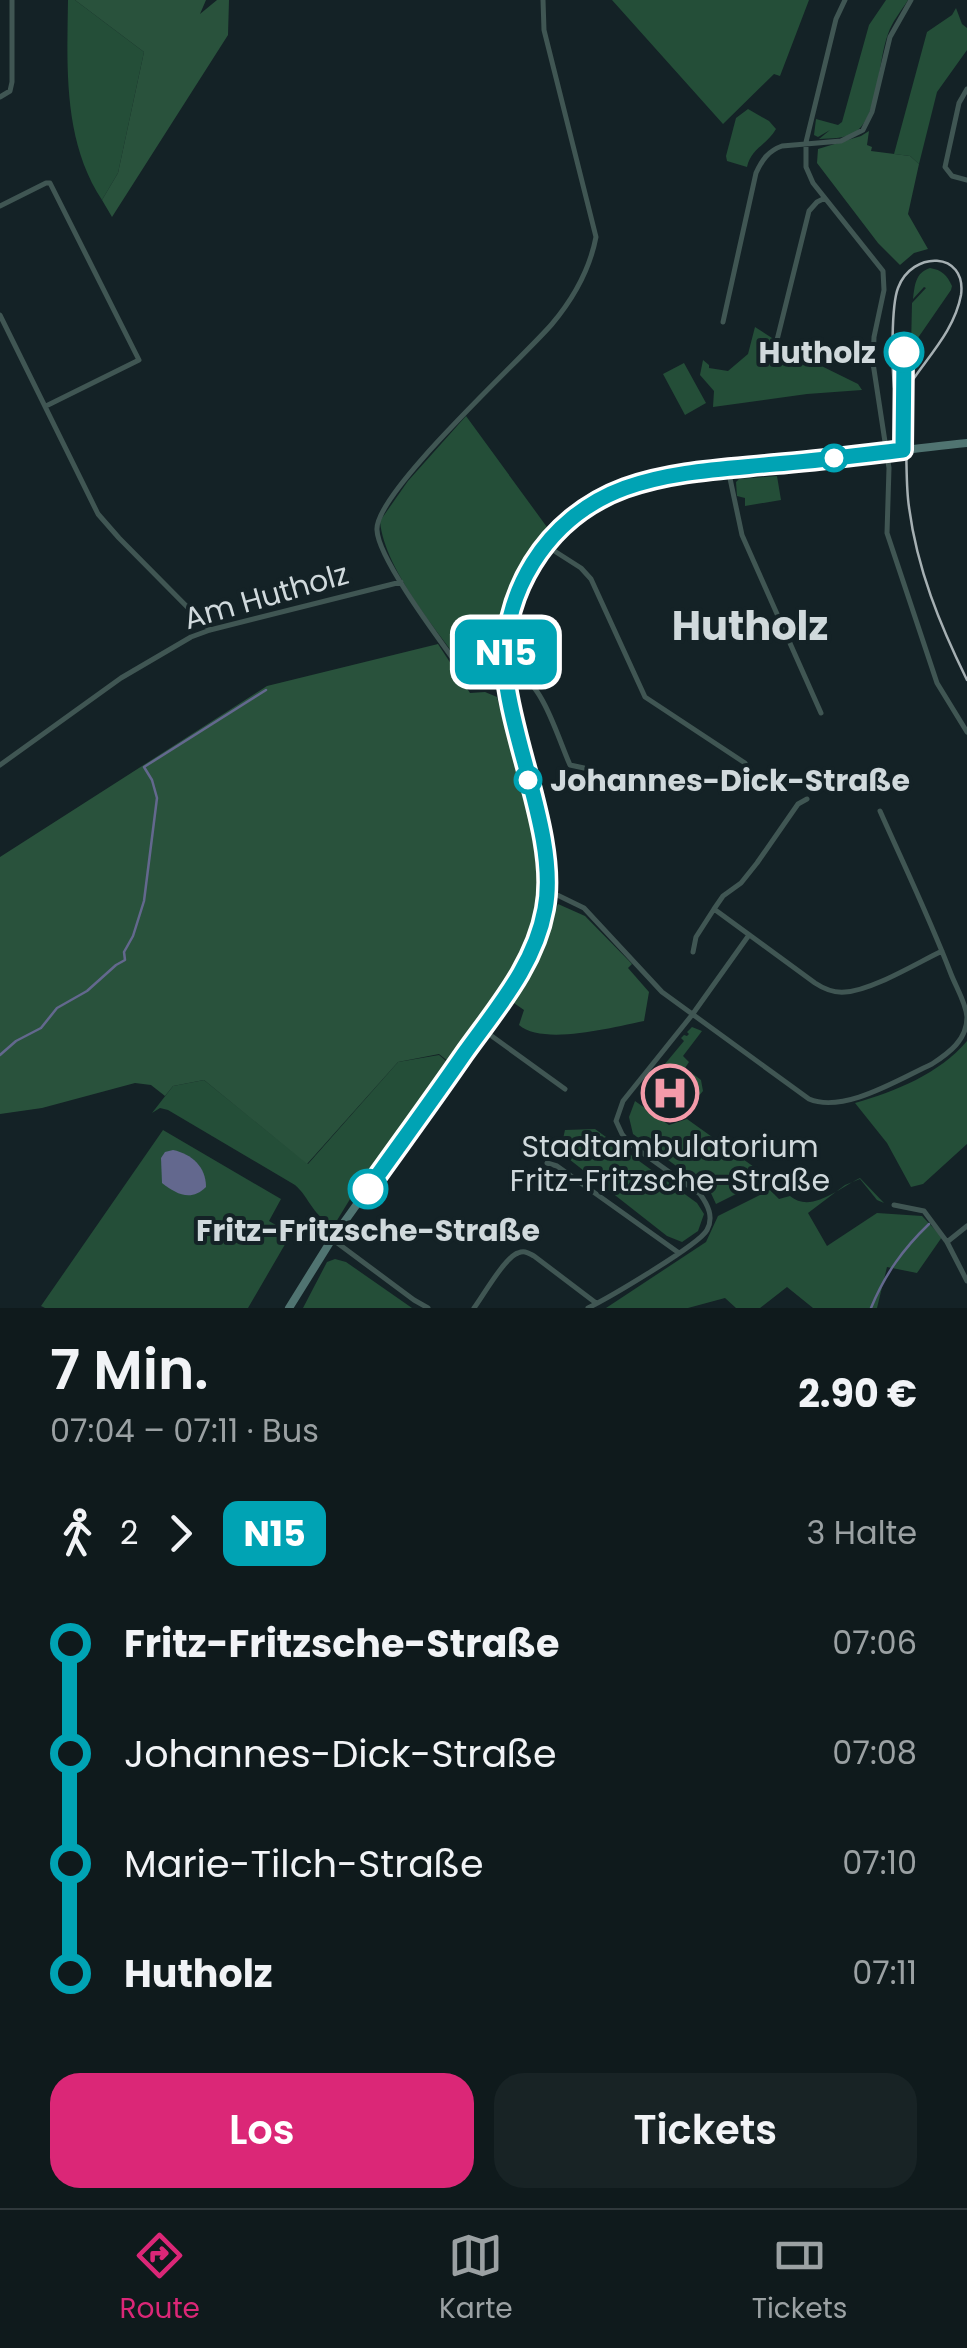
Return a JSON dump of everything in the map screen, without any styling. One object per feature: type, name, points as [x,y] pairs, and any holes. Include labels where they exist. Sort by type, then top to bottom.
[{"type":"main road","points":[[289,1308],[332,1239],[504,999],[533,948],[546,909],[544,848],[506,676],[506,638],[513,601],[544,545],[576,515],[624,488],[656,479],[967,443]]},
{"type":"street","points":[[0,97],[10,92],[12,82],[12,0]]},
{"type":"street","points":[[542,0],[544,30],[596,236],[593,252],[581,280],[552,324],[471,406],[382,510],[376,526],[383,551],[401,582],[472,685],[520,675],[532,684],[570,765],[584,768]]},
{"type":"street","points":[[846,0],[836,19],[806,142],[806,167],[813,183],[883,272],[873,364],[889,468],[887,533],[938,683],[967,732]]},
{"type":"street","points":[[722,322],[761,162],[774,149],[841,140],[862,130],[872,112],[890,37],[911,0]]},
{"type":"street","points":[[967,89],[959,103],[945,167],[952,176],[967,180]]},
{"type":"street","points":[[0,206],[50,184],[139,360],[46,406]]},
{"type":"street","points":[[776,344],[809,210],[825,198]]},
{"type":"street","points":[[0,316],[98,514],[210,630]]},
{"type":"street","points":[[728,468],[742,535],[821,713]]},
{"type":"street","points":[[544,545],[582,568],[591,579],[645,697],[744,763]]},
{"type":"street","name":"Am Hutholz","points":[[0,765],[121,678],[191,637],[401,582]]},
{"type":"street","points":[[693,952],[696,937],[723,896],[741,882],[798,804],[807,799]]},
{"type":"street","points":[[547,890],[584,908],[652,983],[809,1098],[826,1104],[849,1101],[932,1064],[954,1049],[962,1038],[967,1016],[880,811]]},
{"type":"street","points":[[714,909],[815,984],[842,992],[861,989],[942,951]]},
{"type":"street","points":[[588,1308],[700,1239],[708,1227],[710,1215],[700,1194],[630,1144],[616,1120],[623,1102],[749,935]]},
{"type":"street","points":[[482,1029],[565,1089]]},
{"type":"street","points":[[548,1163],[679,1253]]},
{"type":"street","points":[[894,1205],[924,1211],[947,1242],[967,1282]]},
{"type":"street","points":[[947,1242],[967,1226]]},
{"type":"street","points":[[332,1239],[428,1308]]},
{"type":"street","points":[[474,1308],[512,1256],[520,1252],[534,1256],[597,1304]]},
{"type":"green space","points":[[68,0],[75,0],[144,52],[118,173],[102,200],[89,177],[74,128],[68,77]]},
{"type":"green space","points":[[75,0],[206,0],[200,14],[217,0],[229,0],[228,35],[112,217],[102,200],[118,173],[144,52]]},
{"type":"green space","points":[[612,0],[809,0],[780,76],[774,74],[723,124]]},
{"type":"green space","points":[[886,0],[908,0],[888,34],[870,112],[853,134],[819,139],[830,130],[818,137],[814,135],[816,119],[838,125],[842,122],[869,25]]},
{"type":"green space","points":[[956,8],[967,28],[967,50],[937,92],[919,164],[910,156],[894,154],[927,32]]},
{"type":"green space","points":[[748,109],[776,129],[752,155],[747,167],[727,161],[726,156],[736,118]]},
{"type":"green space","points":[[869,131],[867,145],[872,147],[871,151],[910,156],[919,164],[908,214],[928,249],[914,253],[900,265],[878,243],[817,163],[818,149]]},
{"type":"green space","points":[[930,268],[944,274],[952,286],[911,348],[912,303],[926,288],[913,299],[915,284],[921,273]]},
{"type":"green space","points":[[755,327],[795,353],[858,384],[862,390],[713,407],[714,391],[700,375],[703,360],[709,368],[728,371],[748,354]]},
{"type":"green space","points":[[684,363],[706,403],[685,415],[663,374]]},
{"type":"green space","points":[[466,416],[552,534],[520,576],[501,657],[501,675],[474,681],[404,583],[384,541],[380,521],[408,481]]},
{"type":"green space","points":[[777,476],[781,500],[745,506],[745,498],[737,496],[739,479]]},
{"type":"green space","points":[[438,644],[470,693],[485,692],[497,697],[533,835],[543,891],[517,965],[449,1062],[439,1054],[398,1062],[307,1164],[204,1080],[173,1086],[165,1096],[151,1085],[135,1083],[42,1108],[0,1114],[0,857],[267,686]]},
{"type":"green space","points":[[558,904],[585,916],[632,964],[628,968],[649,992],[644,1021],[561,1035],[530,1031],[519,1025],[524,1010],[511,1001],[545,938]]},
{"type":"green space","points":[[692,1027],[702,1031],[683,1056],[689,1062],[685,1068],[701,1080],[703,1091],[697,1098],[659,1071]]},
{"type":"green space","points":[[967,1041],[967,1144],[923,1184],[911,1187],[887,1143],[855,1103],[916,1080]]},
{"type":"green space","points":[[439,1055],[452,1066],[358,1186],[336,1222],[323,1219],[295,1185],[168,1110],[160,1108],[152,1113],[173,1086],[204,1080],[308,1164],[398,1062]]},
{"type":"green space","points":[[635,1101],[669,1125],[687,1119],[761,1172],[744,1190],[716,1204],[710,1191],[633,1134],[629,1117]]},
{"type":"green space","points":[[595,1129],[697,1203],[704,1214],[698,1231],[682,1242],[667,1236],[560,1152],[565,1130]]},
{"type":"green space","points":[[163,1130],[281,1199],[269,1221],[291,1234],[248,1308],[41,1306]]},
{"type":"green space","points":[[860,1178],[884,1203],[860,1179],[853,1182]]},
{"type":"green space","points":[[770,1190],[779,1199],[790,1196],[807,1202],[836,1192],[808,1213],[827,1246],[877,1213],[922,1216],[942,1237],[917,1273],[887,1267],[877,1308],[813,1308],[787,1287],[760,1308],[736,1308],[725,1298],[688,1308],[606,1308],[706,1242],[718,1216]]},
{"type":"green space","points":[[327,1262],[346,1262],[412,1308],[303,1308]]},
{"type":"water","points":[[173,1150],[192,1158],[201,1168],[206,1187],[200,1192],[184,1195],[162,1183],[161,1158]]},
{"type":"waterway","points":[[0,1055],[41,1028],[57,1008],[87,991],[125,960],[124,952],[144,901],[157,798],[144,767],[266,690]]},
{"type":"waterway","points":[[871,1308],[896,1263],[929,1224]]},
{"type":"tram line","points":[[904,393],[945,334],[957,309],[961,281],[947,263],[926,262],[915,267],[898,288],[893,322],[893,377],[904,424],[908,497],[918,552],[939,617],[967,680]]},
{"type":"bus line","name":"N15","points":[[368,1189],[504,999],[533,948],[546,909],[544,848],[506,678],[506,638],[513,601],[526,572],[544,545],[576,515],[624,488],[728,468],[903,450],[904,352]]},
{"type":"place","name":"Hutholz","points":[[904,352]]},
{"type":"place","name":"Johannes-Dick-Straße","points":[[528,780]]},
{"type":"place","name":"Stadtambulatorium Fritz-Fritzsche-Straße","points":[[670,1093]]},
{"type":"place","name":"Fritz-Fritzsche-Straße","points":[[368,1189]]},
{"type":"district","name":"Hutholz","points":[[750,626]]}]
